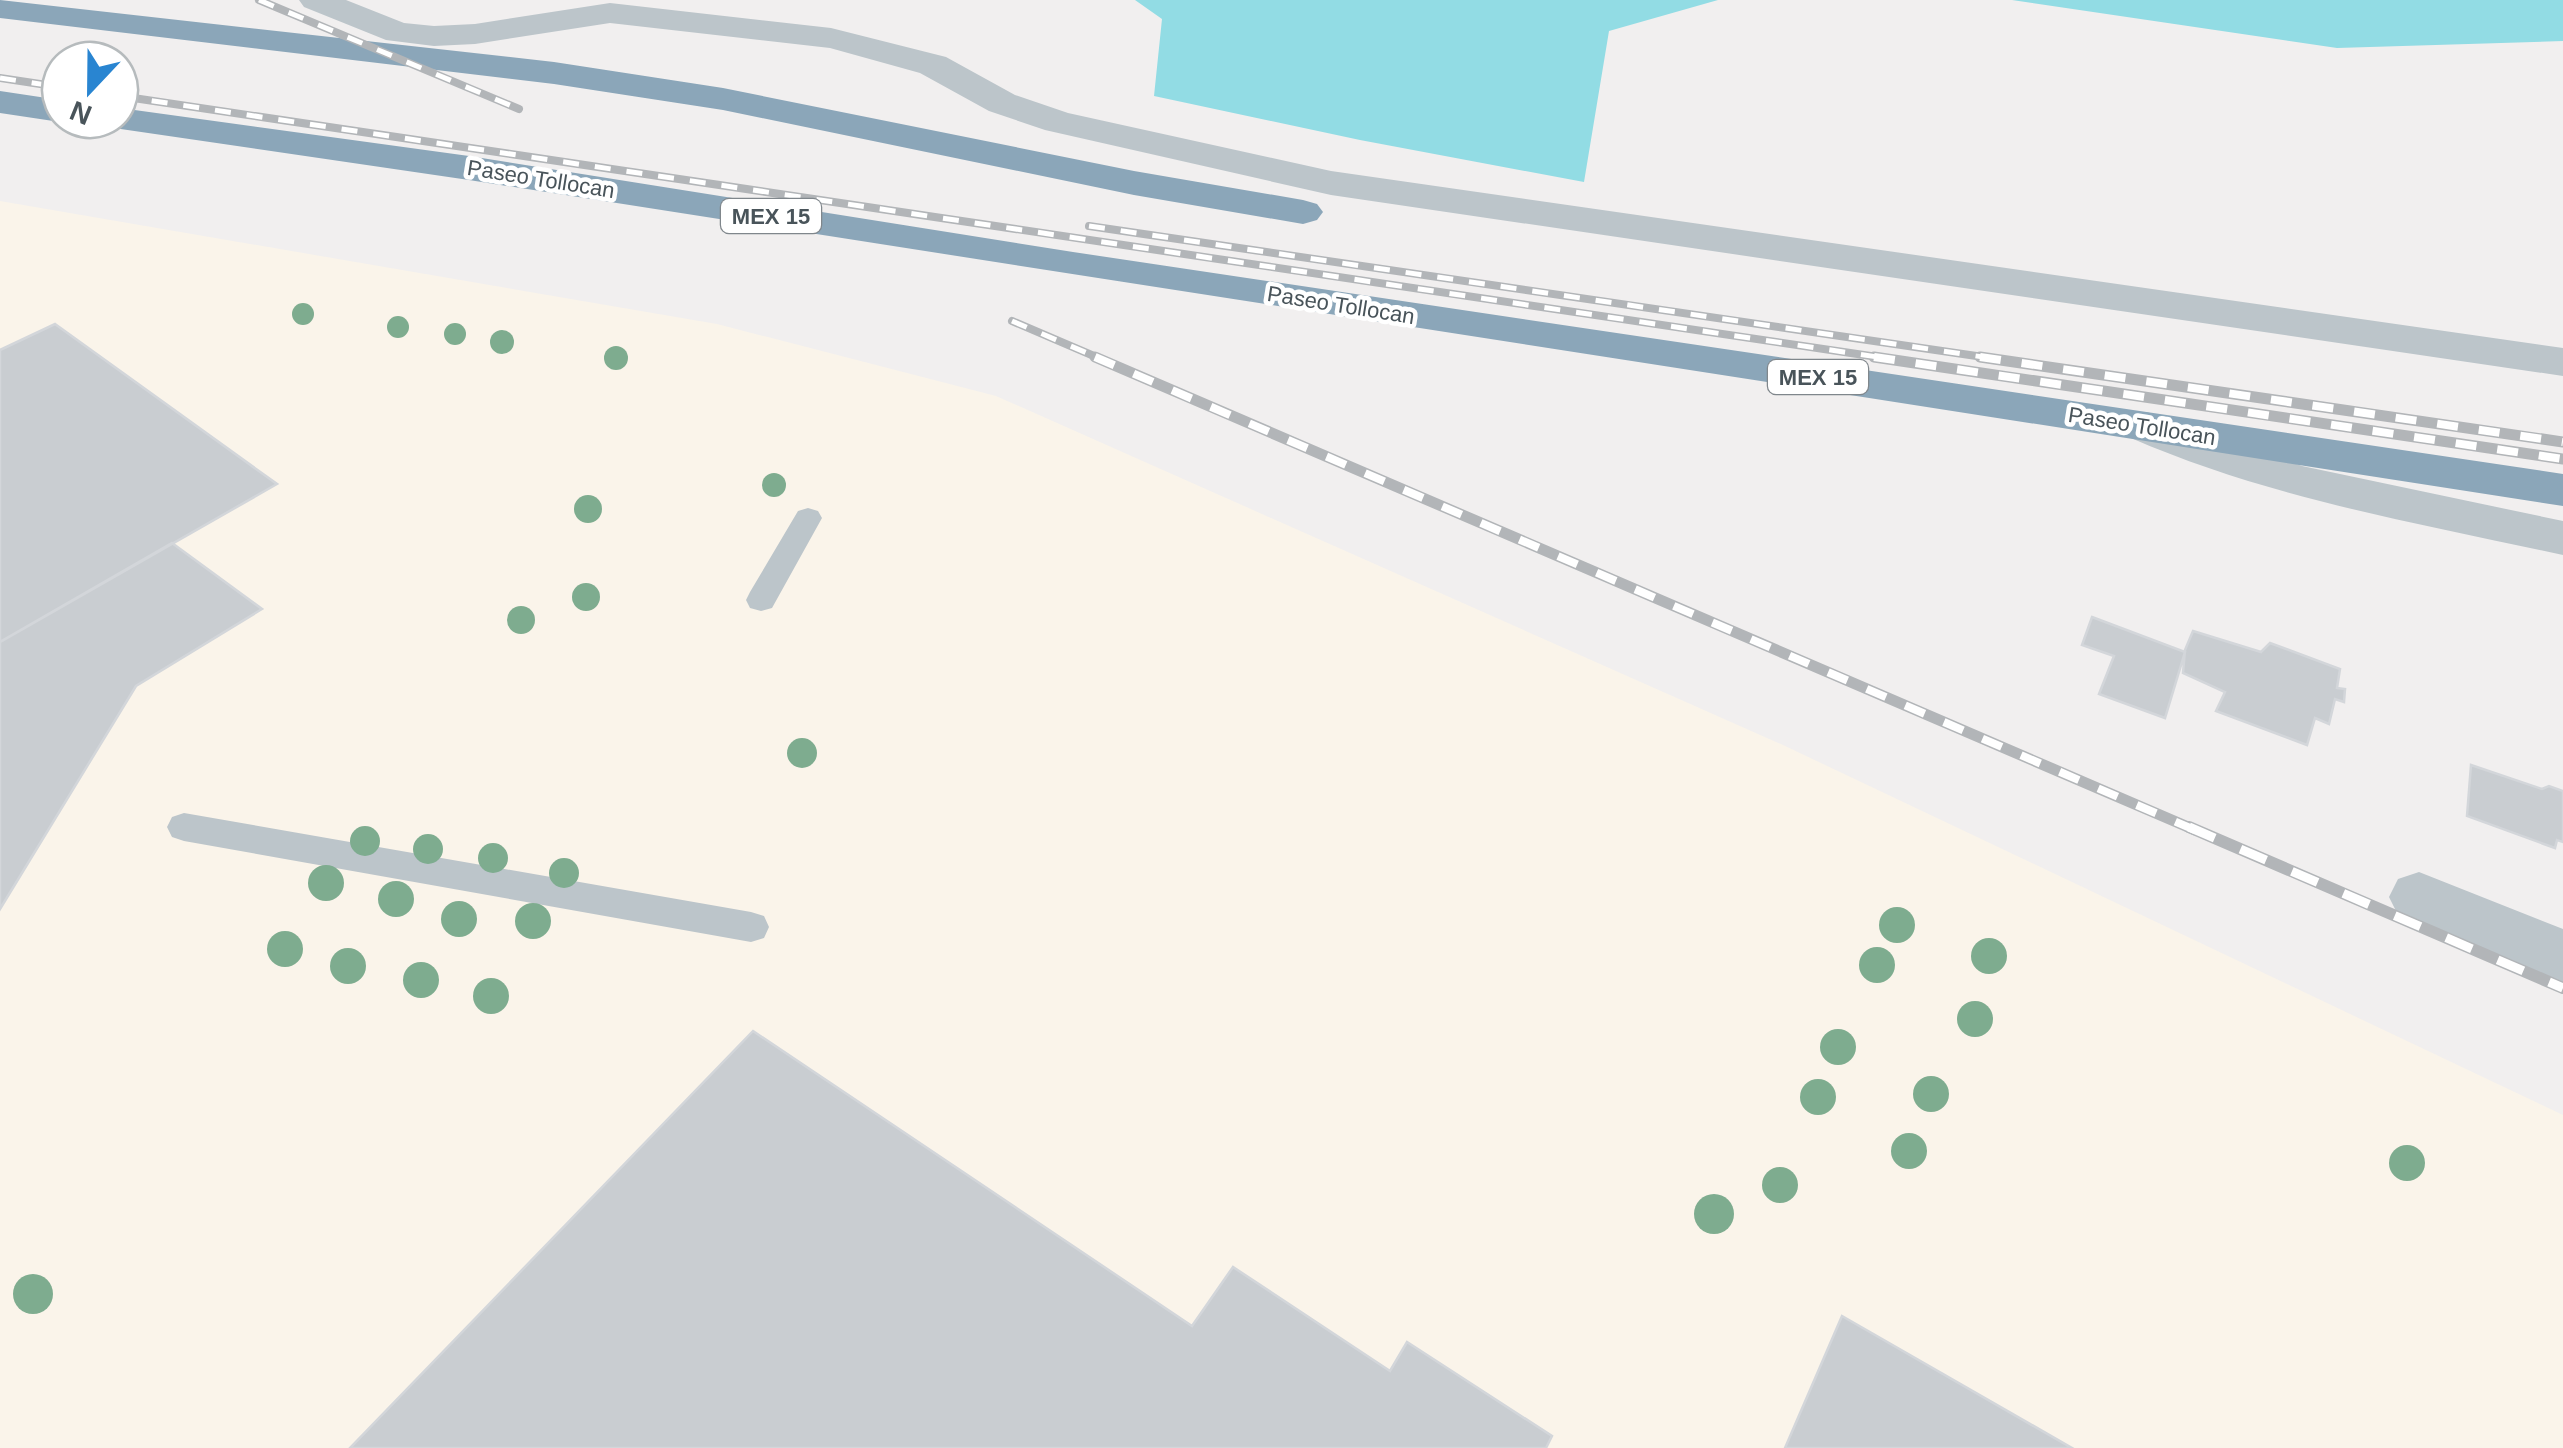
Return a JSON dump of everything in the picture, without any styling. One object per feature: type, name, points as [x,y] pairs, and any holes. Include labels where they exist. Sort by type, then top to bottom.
[{"type":"highway","points":[[0,8],[554,73],[704,96],[1134,184],[1303,212]]},
{"type":"highway","points":[[0,102],[40,108]]},
{"type":"highway","name":"Paseo Tollocan","points":[[140,122],[469,168],[1073,264],[2563,490]]},
{"type":"street","points":[[316,0],[398,34],[475,34],[610,13],[831,38],[933,65],[1002,104],[1058,122],[1331,184],[2563,362]]},
{"type":"street","points":[[1303,212],[2563,391]]},
{"type":"street","points":[[2147,427],[2198,451],[2254,470],[2563,538]]},
{"type":"street","points":[[2418,898],[2563,957]]},
{"type":"lane","points":[[761,600],[808,518]]},
{"type":"lane","points":[[184,827],[751,926]]},
{"type":"shaded area","points":[[0,201],[717,324],[996,396],[1783,745],[2563,1115],[2563,1448],[0,1448]]},
{"type":"water","points":[[1135,0],[1718,0],[1609,31],[1584,182],[1154,96],[1162,19]]},
{"type":"water","points":[[2012,0],[2563,0],[2563,41],[2337,48]]},
{"type":"building","points":[[55,324],[277,484],[0,642],[0,350]]},
{"type":"building","points":[[172,543],[262,609],[136,686],[0,909],[0,642]]},
{"type":"building","points":[[2092,617],[2185,652],[2165,718],[2099,694],[2114,656],[2082,645]]},
{"type":"building","points":[[2193,631],[2261,652],[2270,643],[2340,669],[2337,688],[2345,689],[2344,702],[2335,699],[2329,724],[2315,718],[2307,745],[2216,711],[2225,692],[2183,673],[2185,650]]},
{"type":"building","points":[[2471,765],[2542,789],[2549,786],[2563,791],[2563,842],[2557,840],[2555,848],[2467,816]]},
{"type":"building","points":[[753,1031],[1192,1326],[1233,1267],[1390,1371],[1407,1342],[1552,1436],[1546,1448],[350,1448]]},
{"type":"building","points":[[1842,1316],[2072,1448],[1785,1448]]},
{"type":"railway","points":[[259,0],[519,109]]},
{"type":"railway","points":[[0,78],[40,84]]},
{"type":"railway","points":[[140,99],[1891,359]]},
{"type":"railway","points":[[1089,226],[1997,359]]},
{"type":"railway","points":[[1012,321],[1101,359]]},
{"type":"railway","points":[[1095,357],[2195,830]]},
{"type":"railway","points":[[1874,357],[2563,459]]},
{"type":"railway","points":[[1980,357],[2563,442]]},
{"type":"railway","points":[[2189,827],[2563,988]]}]
